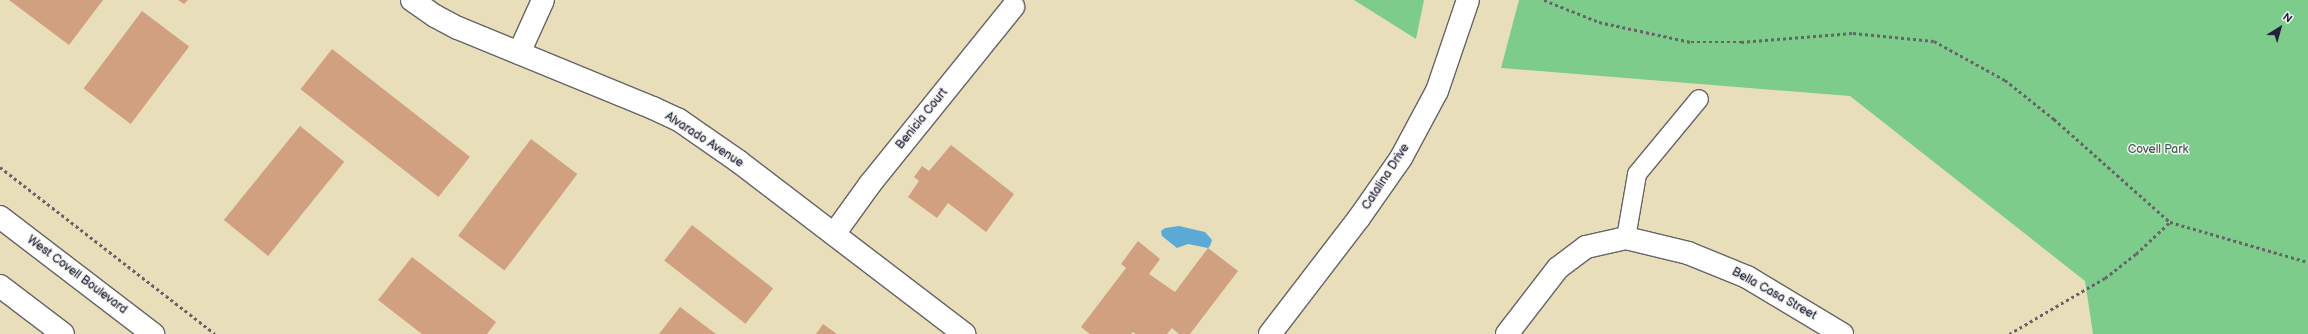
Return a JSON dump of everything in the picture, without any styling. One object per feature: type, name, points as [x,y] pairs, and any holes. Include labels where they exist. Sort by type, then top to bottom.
[{"type":"street","name":"Alvarado Avenue","points":[[412,0],[435,16],[458,28],[679,120],[738,161],[964,334]]},
{"type":"street","points":[[519,53],[543,0]]},
{"type":"street","name":"Catalina Drive","points":[[1270,334],[1359,218],[1400,158],[1437,91],[1468,0]]},
{"type":"street","name":"Benicia Court","points":[[834,234],[870,184],[1014,7]]},
{"type":"street","name":"West Covell Boulevard","points":[[0,217],[153,334]]},
{"type":"street","name":"Bella Casa Street","points":[[1507,334],[1558,268],[1586,247],[1626,238],[1688,253],[1748,277],[1842,334]]},
{"type":"street","points":[[0,286],[56,330]]},
{"type":"lane","points":[[1626,238],[1637,174],[1699,99]]},
{"type":"path","points":[[1544,0],[1598,22],[1691,42],[1741,42],[1853,33],[1934,41],[2005,80],[2054,119],[2170,222],[2308,262]]},
{"type":"path","points":[[0,167],[215,334]]},
{"type":"path","points":[[2009,334],[2105,278],[2136,254],[2170,222]]},
{"type":"green space","points":[[1354,0],[1424,0],[1416,39]]},
{"type":"green space","name":"Covell Park","points":[[1519,0],[2308,0],[2308,334],[2093,334],[2085,281],[1850,96],[1501,68]]},
{"type":"water","points":[[1179,226],[1205,232],[1212,240],[1210,246],[1208,248],[1188,244],[1177,248],[1162,236],[1161,231],[1165,228]]},
{"type":"building","points":[[9,0],[103,0],[69,45]]},
{"type":"building","points":[[178,0],[188,0],[184,4]]},
{"type":"building","points":[[142,11],[189,47],[131,124],[84,88]]},
{"type":"building","points":[[332,49],[470,157],[439,197],[301,89]]},
{"type":"building","points":[[300,126],[344,162],[268,256],[224,220]]},
{"type":"building","points":[[531,139],[577,174],[505,271],[458,236]]},
{"type":"building","points":[[951,145],[1014,194],[986,232],[948,203],[937,218],[908,197],[919,181],[914,177],[922,166],[929,171]]},
{"type":"building","points":[[692,225],[773,288],[745,324],[664,260]]},
{"type":"building","points":[[1138,241],[1160,259],[1149,274],[1175,292],[1208,248],[1238,271],[1190,334],[1179,334],[1172,328],[1167,334],[1136,334],[1133,332],[1131,334],[1090,334],[1081,327],[1126,268],[1121,264]]},
{"type":"building","points":[[412,257],[496,322],[487,334],[422,334],[378,300]]},
{"type":"building","points":[[680,307],[716,334],[659,334]]},
{"type":"building","points":[[823,324],[837,334],[816,334]]}]
